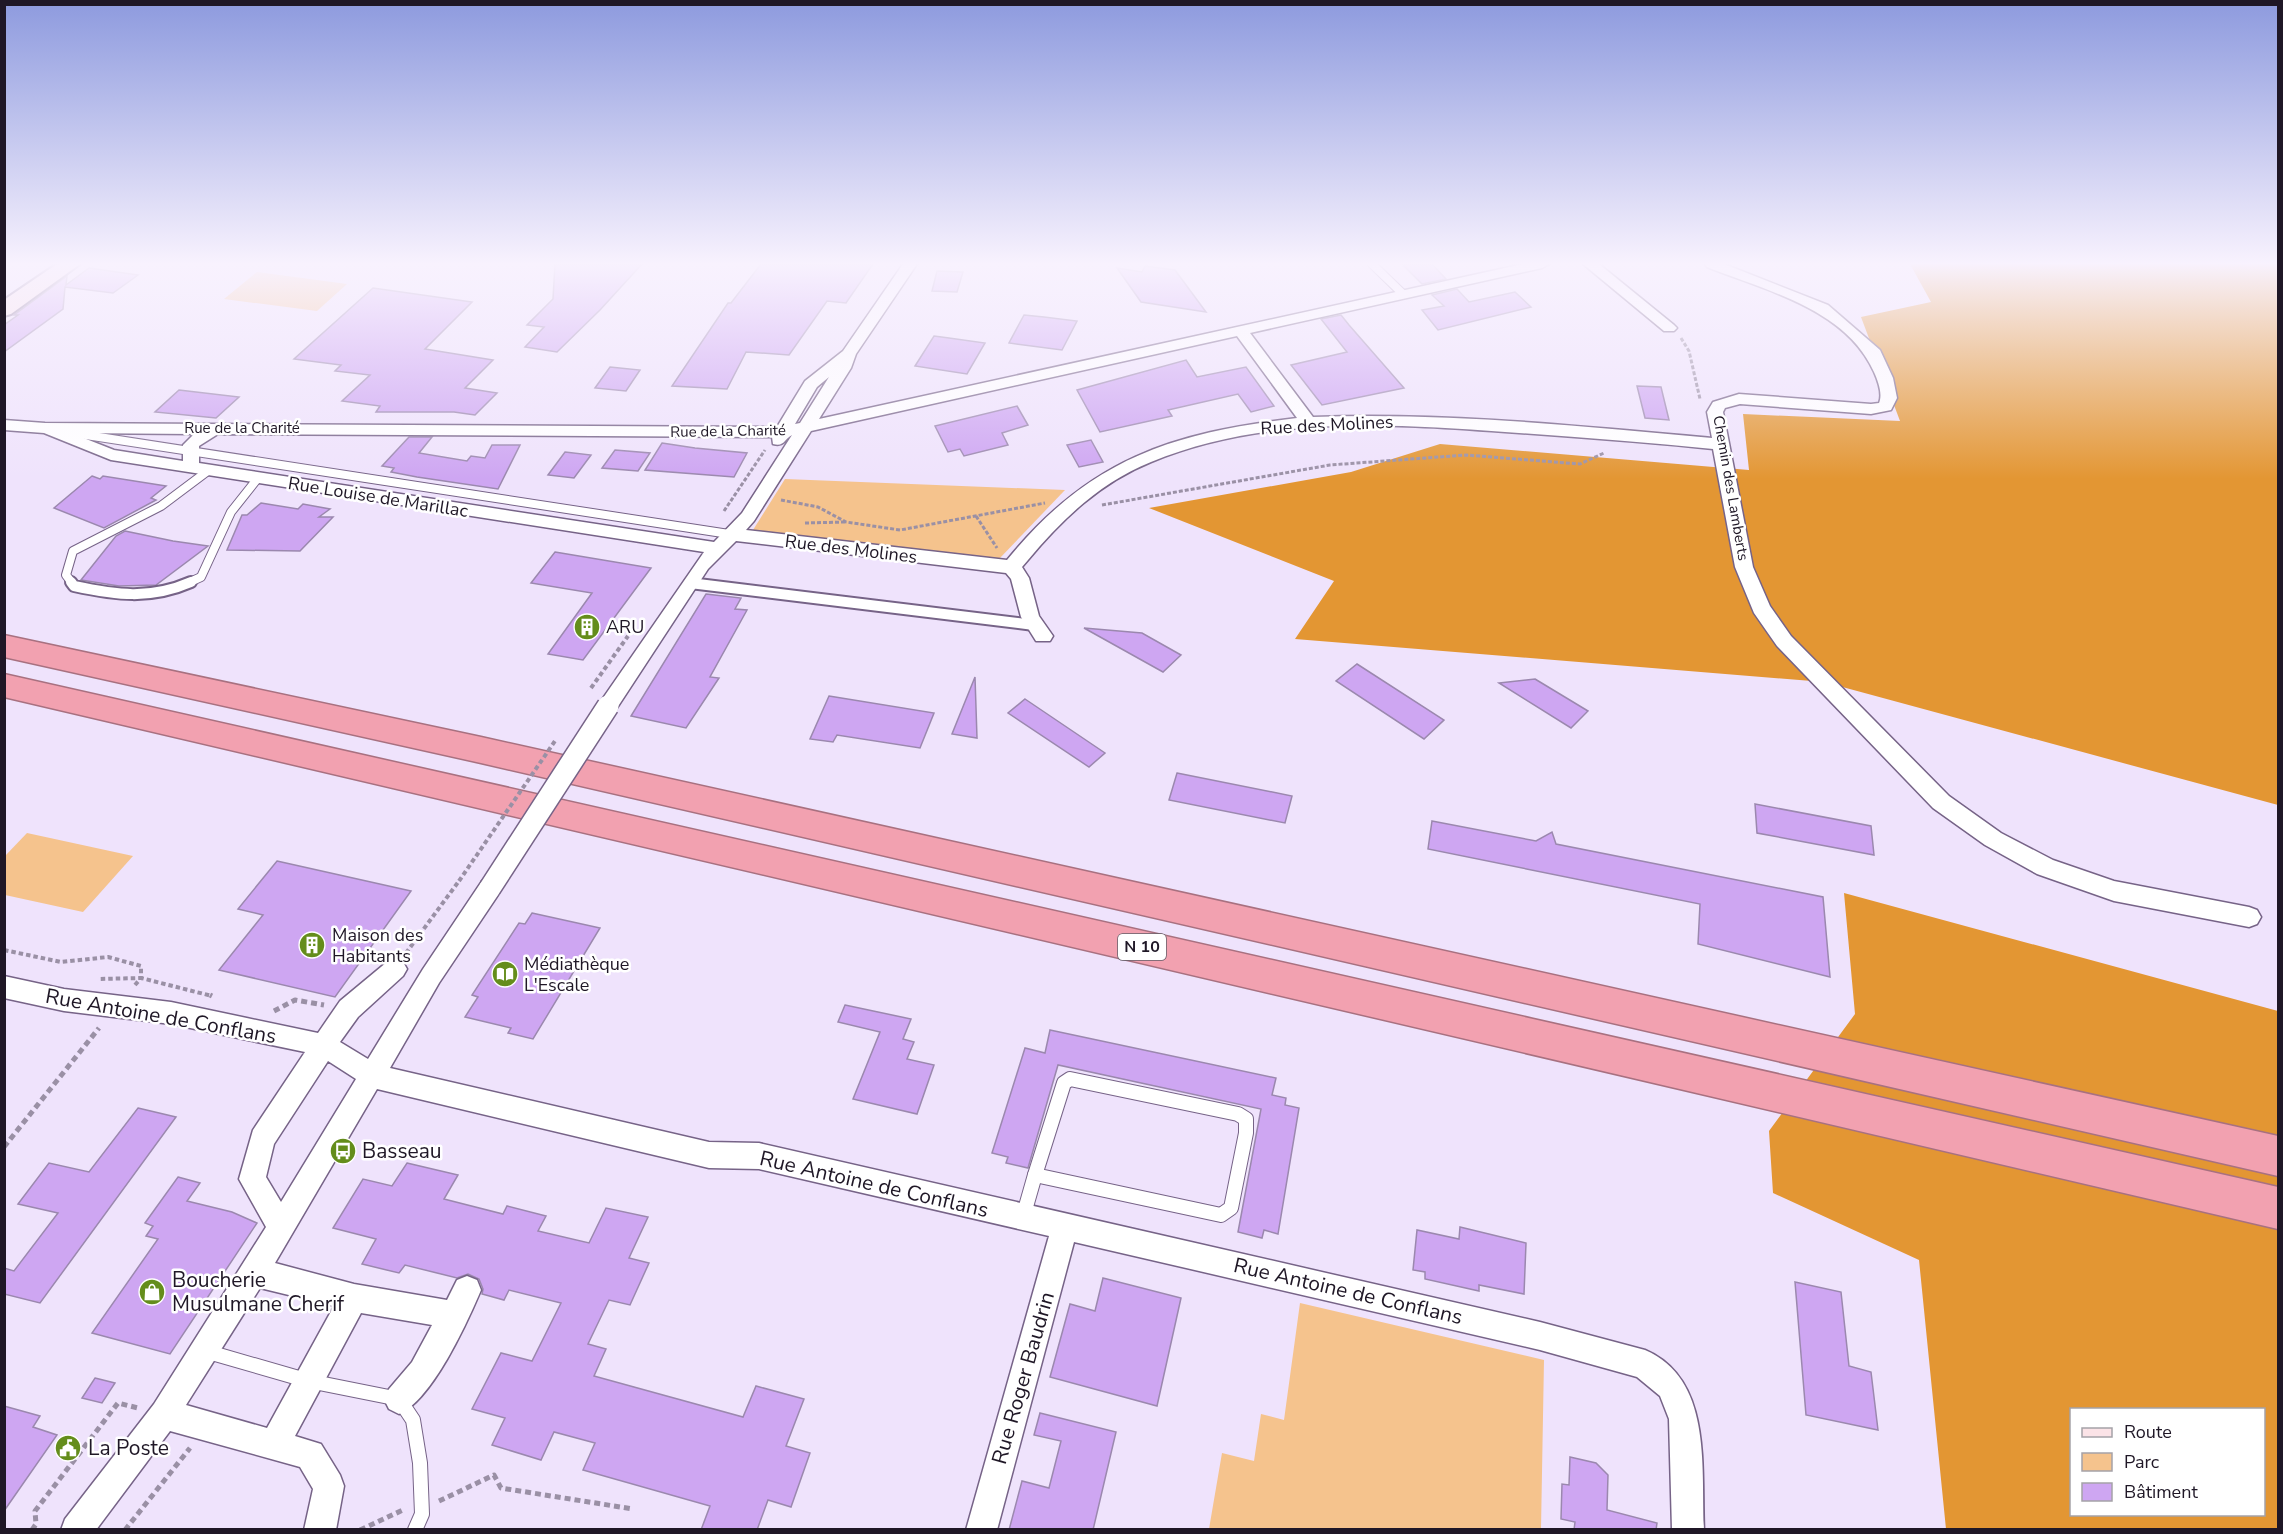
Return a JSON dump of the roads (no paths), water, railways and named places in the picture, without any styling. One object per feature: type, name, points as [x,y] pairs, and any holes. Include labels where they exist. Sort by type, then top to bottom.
[{"type":"highway","points":[[4,646],[492,753],[2278,1156]]},
{"type":"highway","name":"N 10","points":[[4,686],[2278,1208]]},
{"type":"street","points":[[76,1530],[164,1414],[202,1350],[236,1303],[431,976],[690,583],[722,541],[747,517],[843,368],[848,354],[861,336]]},
{"type":"street","name":"Rue de la Charité","points":[[4,425],[45,428],[783,432],[1215,336]]},
{"type":"street","points":[[1244,336],[1308,422]]},
{"type":"street","name":"Chemin des Lamberts","points":[[1855,336],[1872,350],[1885,378],[1889,398],[1885,407],[1871,409],[1754,400],[1728,402],[1719,405],[1715,412],[1744,567],[1761,608],[1784,641],[1941,802],[1993,838],[2045,867],[2114,891],[2248,917]]},
{"type":"street","points":[[722,541],[733,514],[783,432],[795,407],[811,384],[848,354]]},
{"type":"street","name":"Rue des Molines","points":[[722,541],[1012,567],[1059,514],[1072,503],[1095,485],[1150,457],[1233,433],[1308,422],[1424,420],[1720,444]]},
{"type":"street","name":"Rue Louise de Marillac","points":[[45,428],[95,451],[196,463],[258,478],[722,541]]},
{"type":"street","points":[[196,463],[197,439],[217,428]]},
{"type":"street","points":[[1012,567],[1020,578],[1024,604],[1038,630]]},
{"type":"street","points":[[281,1226],[252,1179],[262,1139],[349,1009],[395,969]]},
{"type":"street","name":"Rue Antoine de Conflans","points":[[4,987],[64,1000],[171,1013],[324,1045],[372,1076],[709,1155],[759,1156],[1540,1336],[1646,1365],[1671,1386],[1684,1419],[1688,1530]]},
{"type":"street","name":"Rue Roger Baudrin","points":[[981,1530],[1065,1226]]},
{"type":"street","points":[[253,1273],[285,1279],[354,1298],[453,1315]]},
{"type":"street","points":[[399,1399],[423,1372],[467,1290]]},
{"type":"street","points":[[274,1445],[354,1298]]},
{"type":"street","points":[[164,1414],[310,1455],[329,1486],[320,1530]]},
{"type":"lane","points":[[258,478],[239,497],[223,524],[201,577],[174,590],[129,598],[74,586],[66,575],[74,551],[165,506],[196,463],[722,541]]},
{"type":"lane","points":[[767,592],[774,580]]},
{"type":"lane","points":[[690,583],[1038,630]]},
{"type":"lane","points":[[1023,1217],[1035,1175],[1064,1083],[1070,1079],[1238,1114],[1246,1119],[1246,1133],[1231,1208],[1221,1215],[1035,1175]]},
{"type":"lane","points":[[202,1350],[309,1381],[399,1399],[413,1420],[420,1463],[422,1514],[415,1530]]},
{"type":"place","name":"ARU","points":[[587,627]]},
{"type":"place","name":"Maison des Habitants","points":[[312,945]]},
{"type":"place","name":"Médiathèque L'Escale","points":[[505,974]]},
{"type":"place","name":"Basseau","points":[[343,1151]]},
{"type":"place","name":"Boucherie Musulmane Cherif","points":[[152,1292]]},
{"type":"place","name":"La Poste","points":[[68,1448]]}]
